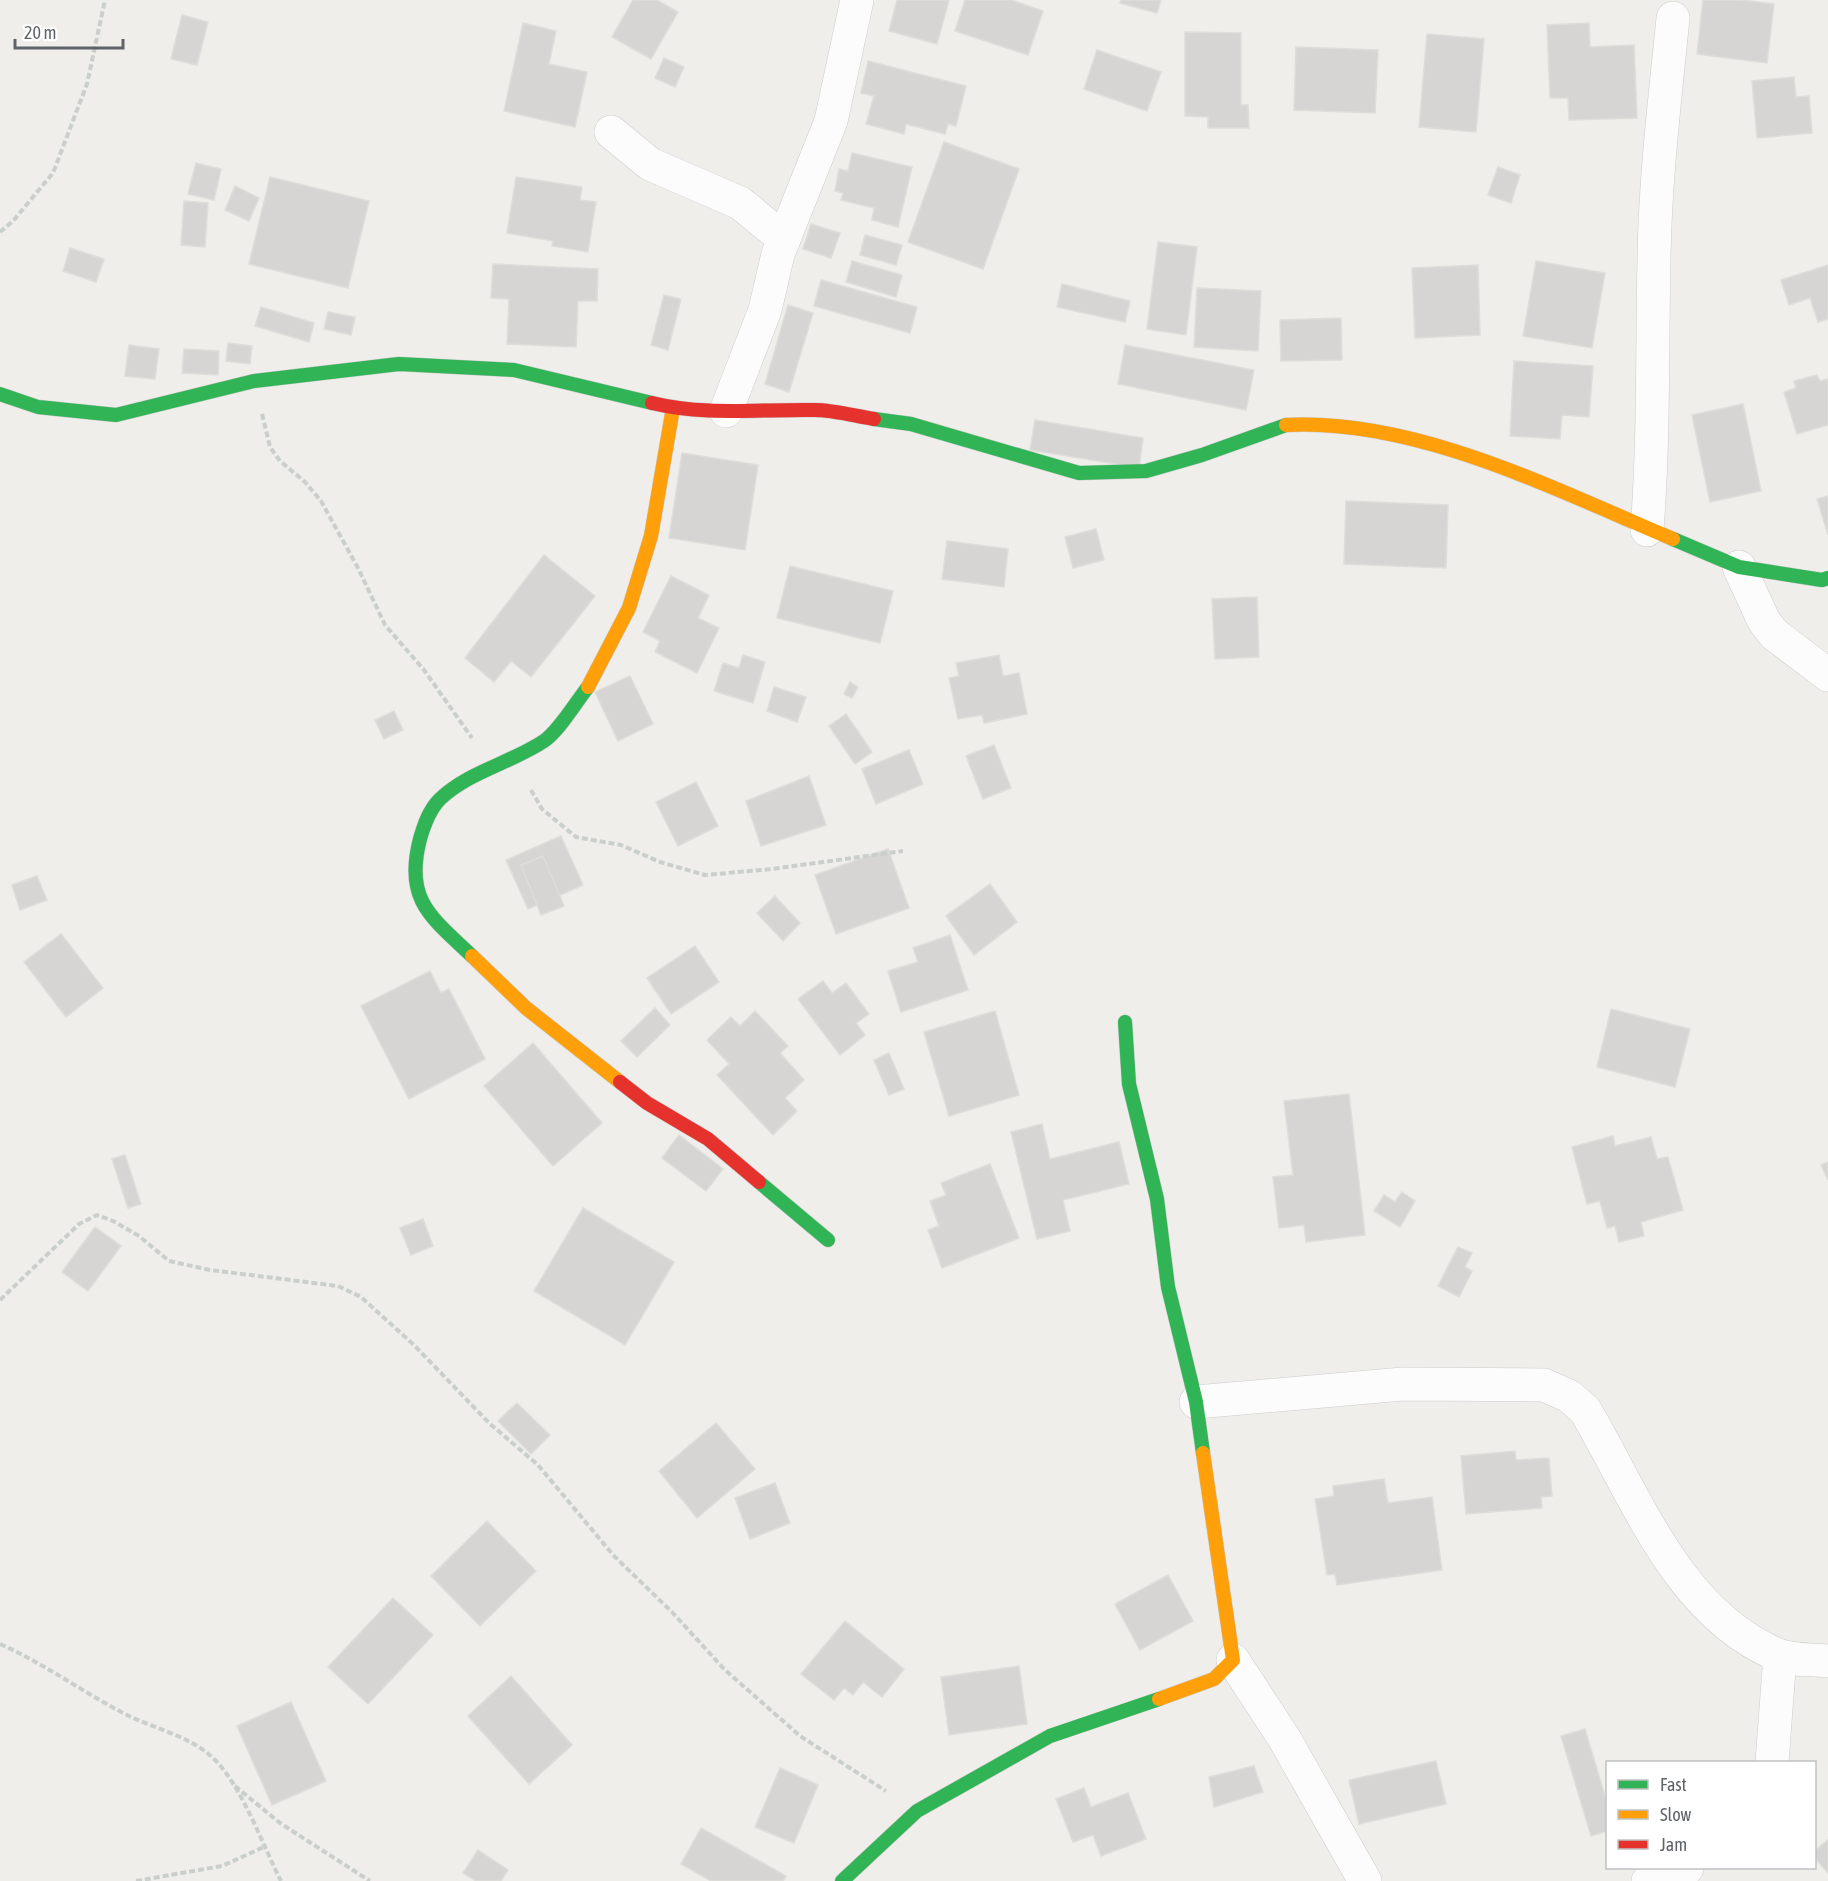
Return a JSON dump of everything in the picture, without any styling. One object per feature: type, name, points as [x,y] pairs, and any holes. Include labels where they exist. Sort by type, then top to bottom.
[{"type":"street","points":[[726,411],[765,310],[784,239],[831,121],[857,0]]},
{"type":"street","points":[[1647,530],[1653,457],[1657,189],[1673,18]]},
{"type":"street","points":[[610,132],[650,164],[740,203],[784,239]]},
{"type":"street","points":[[0,394],[39,408],[116,415],[254,381],[399,364],[514,369],[673,408],[726,411],[818,410],[911,424],[1079,473],[1146,471],[1202,455],[1280,425],[1317,423],[1358,427],[1480,458],[1739,567],[1828,578]]},
{"type":"street","points":[[673,408],[651,536],[629,608],[591,683],[547,739],[513,759],[491,766],[441,799],[425,820],[416,855],[414,882],[424,906],[442,927],[526,1008],[647,1103],[708,1139],[828,1240]]},
{"type":"street","points":[[1739,567],[1764,621],[1774,634],[1828,675]]},
{"type":"street","points":[[1125,1022],[1128,1084],[1157,1199],[1167,1287],[1196,1401],[1233,1660],[1284,1738],[1365,1881]]},
{"type":"street","points":[[1196,1401],[1403,1384],[1544,1385],[1560,1392],[1585,1410],[1653,1536],[1707,1606],[1737,1632],[1780,1656],[1828,1661]]},
{"type":"street","points":[[1772,1761],[1780,1656]]},
{"type":"street","points":[[842,1881],[917,1811],[1050,1736],[1214,1679],[1233,1660]]},
{"type":"street","points":[[1648,1881],[1684,1869]]},
{"type":"path","points":[[0,232],[13,221],[53,173],[87,84],[105,0]]},
{"type":"path","points":[[254,381],[270,447],[280,461],[305,482],[321,501],[358,568],[385,625],[424,670],[491,766]]},
{"type":"path","points":[[513,759],[542,809],[576,837],[621,845],[660,862],[705,875],[772,869],[903,850]]},
{"type":"path","points":[[0,1300],[79,1224],[97,1215],[139,1236],[169,1261],[210,1270],[317,1282],[349,1289],[405,1337],[489,1423],[538,1465],[614,1557],[672,1612],[724,1670],[800,1736],[917,1811]]},
{"type":"path","points":[[0,1644],[28,1656],[127,1715],[191,1742],[213,1758],[232,1783],[281,1881]]},
{"type":"path","points":[[232,1783],[280,1823],[370,1881]]},
{"type":"path","points":[[136,1881],[222,1866],[264,1847]]},
{"type":"building","points":[[633,0],[657,0],[678,12],[651,59],[612,37]]},
{"type":"building","points":[[897,0],[949,0],[937,44],[889,31]]},
{"type":"building","points":[[965,0],[1011,0],[1043,11],[1028,55],[955,31]]},
{"type":"building","points":[[1121,0],[1161,0],[1157,13],[1120,3]]},
{"type":"building","points":[[1703,0],[1742,0],[1774,4],[1767,63],[1697,54]]},
{"type":"building","points":[[182,15],[208,22],[197,65],[171,59]]},
{"type":"building","points":[[523,23],[556,31],[549,64],[587,72],[575,127],[504,111]]},
{"type":"building","points":[[1589,23],[1590,47],[1634,45],[1637,118],[1569,120],[1568,98],[1550,98],[1547,25]]},
{"type":"building","points":[[1185,32],[1241,33],[1241,105],[1248,105],[1249,128],[1208,128],[1208,117],[1185,116]]},
{"type":"building","points":[[1427,34],[1484,39],[1476,132],[1419,127]]},
{"type":"building","points":[[1296,47],[1378,50],[1375,113],[1294,110]]},
{"type":"building","points":[[1097,50],[1161,72],[1147,111],[1084,89]]},
{"type":"building","points":[[664,58],[684,67],[675,87],[655,78]]},
{"type":"building","points":[[868,61],[966,86],[956,126],[948,124],[945,134],[906,124],[904,134],[866,124],[874,96],[861,93]]},
{"type":"building","points":[[1794,77],[1796,97],[1809,96],[1812,133],[1757,138],[1752,81]]},
{"type":"building","points":[[944,142],[1019,169],[983,269],[908,242]]},
{"type":"building","points":[[852,153],[912,167],[898,227],[872,220],[874,208],[841,200],[843,193],[835,191],[839,169],[848,171]]},
{"type":"building","points":[[196,163],[221,169],[214,200],[188,194]]},
{"type":"building","points":[[1498,167],[1520,175],[1511,203],[1488,195]]},
{"type":"building","points":[[270,177],[369,201],[348,288],[249,264]]},
{"type":"building","points":[[516,177],[582,187],[580,200],[596,202],[588,252],[552,246],[553,241],[507,233]]},
{"type":"building","points":[[235,186],[259,198],[249,221],[225,210]]},
{"type":"building","points":[[184,201],[208,203],[205,247],[181,245]]},
{"type":"building","points":[[811,224],[840,233],[831,258],[803,249]]},
{"type":"building","points":[[865,235],[902,245],[896,265],[860,255]]},
{"type":"building","points":[[1158,242],[1197,247],[1186,335],[1147,329]]},
{"type":"building","points":[[70,248],[104,259],[96,282],[63,271]]},
{"type":"building","points":[[852,261],[902,275],[896,297],[846,282]]},
{"type":"building","points":[[1536,261],[1605,273],[1592,348],[1523,336]]},
{"type":"building","points":[[493,264],[598,269],[597,301],[578,301],[576,347],[507,344],[509,299],[491,298]]},
{"type":"building","points":[[1478,265],[1480,335],[1415,338],[1412,268]]},
{"type":"building","points":[[1828,265],[1828,319],[1818,322],[1810,298],[1789,305],[1781,280]]},
{"type":"building","points":[[821,280],[917,307],[910,333],[814,306]]},
{"type":"building","points":[[1062,284],[1130,301],[1125,322],[1057,307]]},
{"type":"building","points":[[1197,288],[1261,291],[1258,351],[1194,347]]},
{"type":"building","points":[[664,295],[681,299],[668,350],[651,345]]},
{"type":"building","points":[[788,305],[813,313],[789,392],[765,384]]},
{"type":"building","points":[[261,307],[314,323],[309,342],[255,326]]},
{"type":"building","points":[[328,312],[355,317],[351,335],[324,329]]},
{"type":"building","points":[[1341,318],[1342,360],[1281,361],[1280,320]]},
{"type":"building","points":[[228,343],[252,346],[250,364],[226,361]]},
{"type":"building","points":[[129,345],[159,349],[155,379],[125,376]]},
{"type":"building","points":[[1125,345],[1254,370],[1246,410],[1118,384]]},
{"type":"building","points":[[184,349],[219,351],[218,375],[182,373]]},
{"type":"building","points":[[1514,361],[1593,366],[1589,417],[1562,415],[1560,439],[1510,436]]},
{"type":"building","points":[[1817,375],[1820,381],[1828,379],[1828,425],[1797,434],[1784,392],[1796,388],[1794,381]]},
{"type":"building","points":[[1743,404],[1761,491],[1710,502],[1692,415]]},
{"type":"building","points":[[1035,420],[1143,438],[1139,468],[1030,450]]},
{"type":"building","points":[[682,453],[758,465],[745,550],[669,538]]},
{"type":"building","points":[[1828,496],[1828,535],[1817,499]]},
{"type":"building","points":[[1346,501],[1448,505],[1446,568],[1344,564]]},
{"type":"building","points":[[1096,529],[1104,560],[1073,568],[1065,537]]},
{"type":"building","points":[[947,541],[1008,549],[1004,587],[942,579]]},
{"type":"building","points":[[544,555],[595,596],[531,677],[511,661],[494,682],[465,658]]},
{"type":"building","points":[[790,566],[893,591],[880,643],[777,618]]},
{"type":"building","points":[[671,576],[709,595],[698,618],[719,628],[697,673],[655,652],[660,641],[643,632]]},
{"type":"building","points":[[1257,597],[1259,657],[1215,659],[1212,599]]},
{"type":"building","points":[[743,655],[765,662],[753,703],[714,691],[723,663],[739,668]]},
{"type":"building","points":[[999,655],[1003,676],[1019,673],[1027,714],[984,723],[982,715],[958,719],[949,678],[959,676],[956,663]]},
{"type":"building","points":[[630,676],[653,724],[618,741],[595,692]]},
{"type":"building","points":[[850,682],[858,687],[852,698],[844,694]]},
{"type":"building","points":[[774,687],[806,697],[797,722],[767,711]]},
{"type":"building","points":[[394,711],[403,730],[384,739],[375,720]]},
{"type":"building","points":[[846,714],[872,752],[855,764],[829,726]]},
{"type":"building","points":[[994,745],[1011,788],[983,799],[966,756]]},
{"type":"building","points":[[909,750],[923,784],[876,804],[862,769]]},
{"type":"building","points":[[809,776],[826,825],[761,846],[746,801]]},
{"type":"building","points":[[696,782],[718,826],[678,846],[656,802]]},
{"type":"building","points":[[561,836],[583,885],[528,909],[506,860]]},
{"type":"building","points":[[888,849],[909,908],[836,934],[815,875]]},
{"type":"building","points":[[543,856],[564,906],[541,915],[521,865]]},
{"type":"building","points":[[37,876],[47,900],[20,910],[12,885]]},
{"type":"building","points":[[990,884],[1017,922],[974,955],[946,916]]},
{"type":"building","points":[[775,896],[800,923],[783,941],[757,913]]},
{"type":"building","points":[[61,934],[103,988],[66,1017],[24,962]]},
{"type":"building","points":[[950,935],[968,990],[901,1012],[888,971],[918,962],[913,948]]},
{"type":"building","points":[[695,946],[719,982],[671,1014],[647,978]]},
{"type":"building","points":[[430,971],[441,993],[449,989],[485,1059],[409,1099],[361,1006]]},
{"type":"building","points":[[823,981],[832,993],[846,983],[869,1014],[856,1023],[865,1035],[840,1055],[798,999]]},
{"type":"building","points":[[655,1008],[670,1025],[637,1057],[621,1041]]},
{"type":"building","points":[[1611,1009],[1690,1029],[1675,1087],[1597,1067]]},
{"type":"building","points":[[755,1011],[788,1046],[780,1053],[804,1080],[785,1098],[797,1111],[773,1135],[717,1075],[729,1064],[707,1040],[731,1017],[740,1026]]},
{"type":"building","points":[[995,1011],[1019,1095],[949,1116],[924,1032]]},
{"type":"building","points":[[533,1043],[602,1123],[553,1166],[484,1086]]},
{"type":"building","points":[[889,1053],[904,1089],[889,1095],[874,1060]]},
{"type":"building","points":[[1349,1094],[1365,1235],[1306,1242],[1304,1225],[1279,1228],[1273,1177],[1293,1175],[1284,1101]]},
{"type":"building","points":[[1042,1124],[1050,1159],[1119,1142],[1129,1184],[1063,1200],[1070,1231],[1037,1239],[1011,1132]]},
{"type":"building","points":[[679,1135],[723,1169],[706,1191],[662,1158]]},
{"type":"building","points":[[1613,1136],[1615,1146],[1651,1137],[1657,1159],[1668,1157],[1683,1210],[1641,1222],[1644,1236],[1619,1242],[1615,1226],[1607,1228],[1600,1201],[1587,1204],[1572,1147]]},
{"type":"building","points":[[125,1155],[141,1204],[128,1208],[112,1159]]},
{"type":"building","points":[[1828,1162],[1828,1180],[1821,1165]]},
{"type":"building","points":[[990,1164],[1019,1238],[942,1268],[928,1230],[939,1226],[930,1201],[946,1195],[941,1183]]},
{"type":"building","points":[[1402,1192],[1415,1201],[1400,1227],[1374,1211],[1384,1195],[1395,1202]]},
{"type":"building","points":[[583,1208],[674,1262],[625,1345],[534,1291]]},
{"type":"building","points":[[423,1219],[433,1246],[411,1255],[400,1228]]},
{"type":"building","points":[[95,1227],[121,1246],[88,1291],[62,1272]]},
{"type":"building","points":[[1458,1247],[1472,1253],[1465,1267],[1472,1271],[1459,1297],[1438,1286]]},
{"type":"building","points":[[517,1403],[550,1435],[531,1454],[498,1421]]},
{"type":"building","points":[[716,1423],[755,1469],[697,1518],[659,1471]]},
{"type":"building","points":[[1515,1451],[1516,1460],[1549,1458],[1552,1496],[1541,1497],[1542,1508],[1466,1514],[1461,1456]]},
{"type":"building","points":[[1384,1479],[1388,1503],[1432,1497],[1442,1570],[1337,1585],[1335,1574],[1327,1575],[1315,1499],[1334,1496],[1333,1486]]},
{"type":"building","points":[[775,1483],[790,1523],[750,1539],[735,1498]]},
{"type":"building","points":[[487,1521],[536,1571],[480,1626],[431,1576]]},
{"type":"building","points":[[1168,1575],[1193,1621],[1140,1650],[1115,1604]]},
{"type":"building","points":[[393,1598],[433,1635],[368,1704],[328,1667]]},
{"type":"building","points":[[845,1621],[904,1669],[882,1697],[863,1682],[853,1695],[844,1688],[834,1700],[801,1674]]},
{"type":"building","points":[[1019,1666],[1027,1724],[949,1735],[941,1677]]},
{"type":"building","points":[[511,1676],[572,1745],[529,1784],[468,1716]]},
{"type":"building","points":[[291,1702],[326,1781],[272,1805],[237,1726]]},
{"type":"building","points":[[1585,1729],[1606,1799],[1606,1832],[1591,1836],[1561,1736]]},
{"type":"building","points":[[1436,1761],[1446,1804],[1359,1824],[1349,1780]]},
{"type":"building","points":[[1254,1766],[1263,1792],[1214,1807],[1209,1777]]},
{"type":"building","points":[[780,1768],[818,1785],[794,1843],[755,1827]]},
{"type":"building","points":[[1084,1788],[1091,1807],[1128,1793],[1146,1839],[1101,1856],[1093,1835],[1073,1842],[1056,1799]]},
{"type":"building","points":[[701,1828],[786,1876],[783,1881],[711,1881],[681,1864]]},
{"type":"building","points":[[1828,1840],[1828,1873],[1816,1859],[1816,1849]]},
{"type":"building","points":[[478,1850],[508,1870],[501,1881],[476,1881],[463,1873]]},
{"type":"traffic: fast","points":[[0,394],[38,407],[116,415],[254,381],[399,364],[514,370],[652,403]]},
{"type":"traffic: fast","points":[[874,419],[911,424],[1079,473],[1146,471],[1202,455],[1286,425]]},
{"type":"traffic: fast","points":[[1673,539],[1739,567],[1822,580],[1828,578]]},
{"type":"traffic: fast","points":[[472,956],[433,918],[419,893],[416,860],[427,818],[436,803],[464,781],[544,741],[561,723],[588,687]]},
{"type":"traffic: fast","points":[[1125,1022],[1129,1084],[1157,1199],[1168,1287],[1196,1402],[1203,1453]]},
{"type":"traffic: fast","points":[[759,1182],[828,1240]]},
{"type":"traffic: fast","points":[[842,1881],[917,1811],[1050,1736],[1159,1699]]},
{"type":"traffic: slow","points":[[588,687],[629,608],[651,536],[673,408]]},
{"type":"traffic: slow","points":[[1286,425],[1335,426],[1385,433],[1435,445],[1533,480],[1673,539]]},
{"type":"traffic: slow","points":[[472,956],[526,1008],[620,1082]]},
{"type":"traffic: slow","points":[[1159,1699],[1214,1679],[1233,1660],[1203,1453]]},
{"type":"traffic: jam","points":[[652,403],[712,411],[822,410],[874,419]]},
{"type":"traffic: jam","points":[[620,1082],[647,1103],[708,1139],[759,1182]]}]
